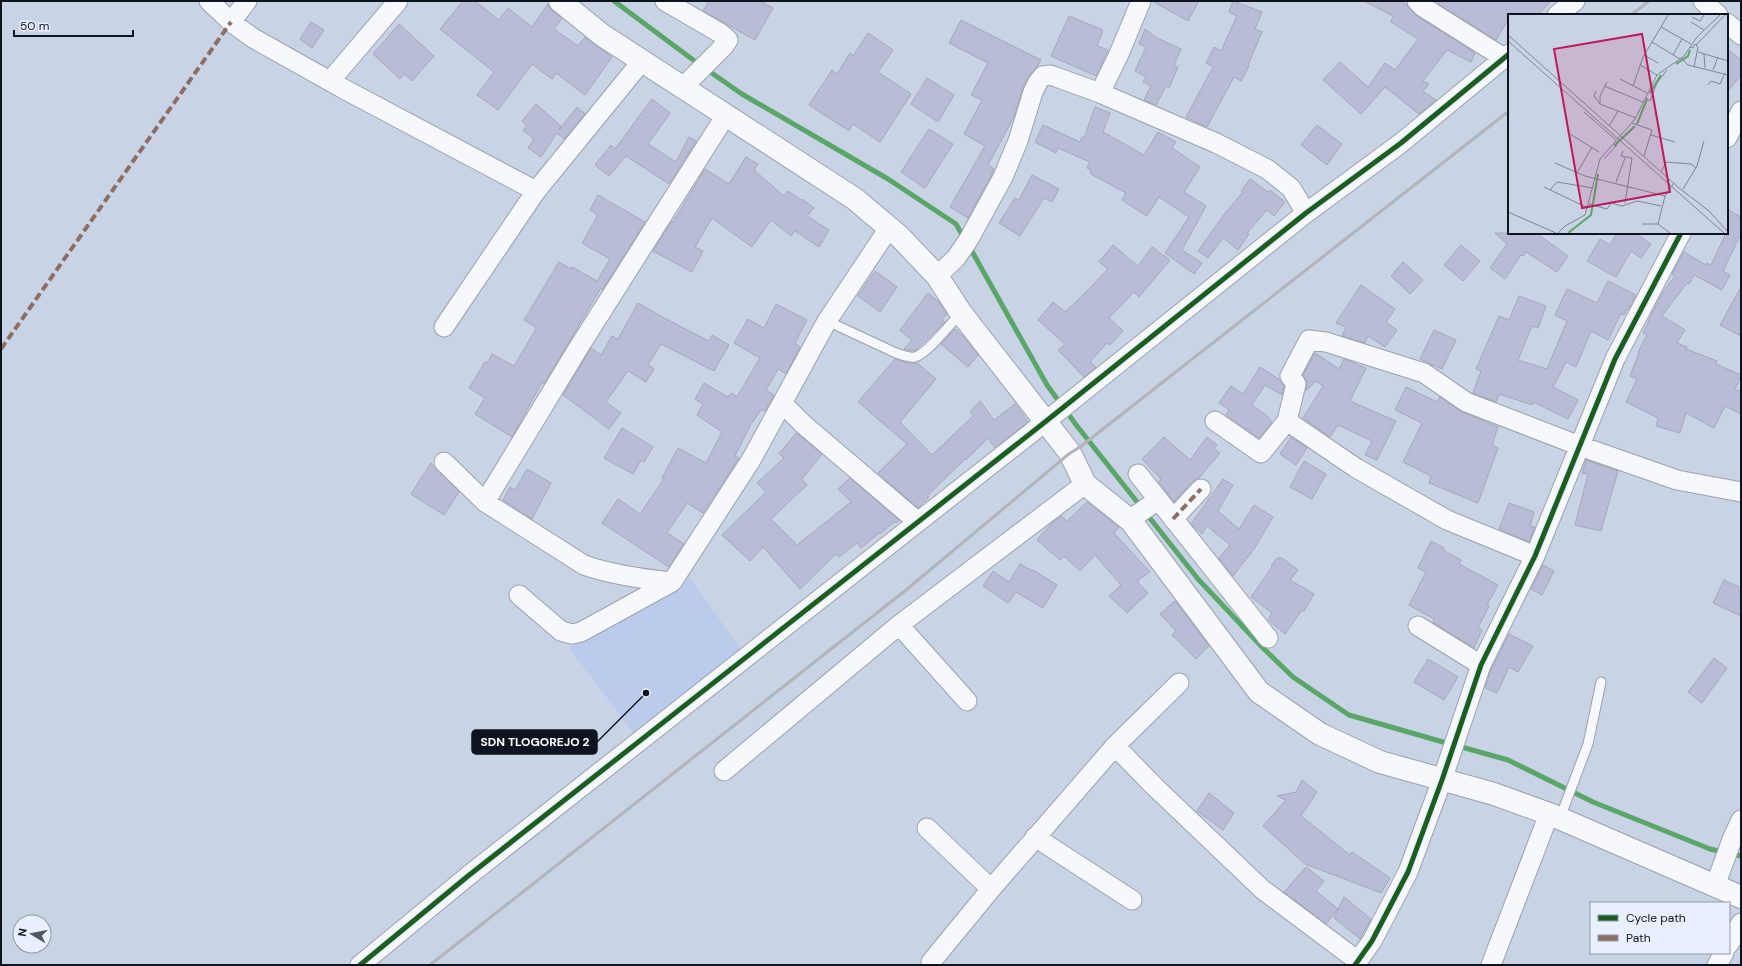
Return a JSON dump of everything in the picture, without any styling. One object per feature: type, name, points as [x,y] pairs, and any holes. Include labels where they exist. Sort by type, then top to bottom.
[{"type":"main road","points":[[560,1],[602,35],[642,61],[689,82],[726,115],[855,199],[889,228],[937,276],[961,313],[1070,453],[1085,484],[1131,520],[1259,692],[1320,734],[1380,762],[1445,771],[1494,794],[1558,811],[1741,897]]},
{"type":"street","points":[[209,1],[231,22],[253,38],[330,81],[536,191]]},
{"type":"street","points":[[231,22],[247,1]]},
{"type":"street","points":[[330,81],[398,1]]},
{"type":"street","points":[[665,1],[727,38],[727,43],[689,82]]},
{"type":"street","points":[[1100,93],[1142,1]]},
{"type":"street","points":[[360,965],[468,876],[1046,422],[1306,213],[1401,143],[1507,56],[1423,7],[1417,1]]},
{"type":"street","points":[[1558,14],[1575,1]]},
{"type":"street","points":[[1703,1],[1717,14]]},
{"type":"street","points":[[1728,24],[1741,35]]},
{"type":"street","points":[[444,327],[536,191],[642,61]]},
{"type":"street","points":[[937,276],[956,258],[969,239],[1003,177],[1018,141],[1033,92],[1043,76],[1050,75],[1100,93],[1216,143],[1267,169],[1291,188],[1306,213]]},
{"type":"street","points":[[1728,136],[1741,111]]},
{"type":"street","points":[[485,502],[579,347],[726,115]]},
{"type":"street","points":[[519,595],[561,631],[572,634],[581,632],[672,582],[751,460],[827,321],[889,228]]},
{"type":"street","points":[[1115,746],[1155,787],[1263,890],[1357,963],[1372,941],[1408,872],[1445,771],[1481,665],[1535,556],[1616,359],[1680,234]]},
{"type":"street","points":[[1215,421],[1261,453],[1287,421],[1296,384],[1290,376],[1309,340],[1326,342],[1424,373],[1466,402],[1580,446],[1677,480],[1741,492]]},
{"type":"street","points":[[782,403],[803,424],[918,522]]},
{"type":"street","points":[[1287,421],[1356,468],[1447,520],[1535,556]]},
{"type":"street","points":[[444,462],[485,502],[584,565],[606,572],[672,582]]},
{"type":"street","points":[[1138,474],[1154,504],[1173,519],[1268,638]]},
{"type":"street","points":[[724,771],[899,625],[1085,484]]},
{"type":"street","points":[[1173,519],[1201,489]]},
{"type":"street","points":[[1131,520],[1154,504]]},
{"type":"street","points":[[899,625],[967,701]]},
{"type":"street","points":[[1418,626],[1481,665]]},
{"type":"street","points":[[932,962],[1035,837],[1115,746],[1179,683]]},
{"type":"street","points":[[1491,965],[1558,811]]},
{"type":"street","points":[[927,828],[991,889]]},
{"type":"street","points":[[1715,886],[1737,829]]},
{"type":"street","points":[[1035,837],[1132,900]]},
{"type":"street","points":[[1730,942],[1741,923]]},
{"type":"street","points":[[1717,965],[1723,954]]},
{"type":"lane","points":[[827,321],[896,354],[916,357],[925,352],[961,313]]},
{"type":"lane","points":[[1558,811],[1575,780],[1588,744],[1601,682]]},
{"type":"shaded area","points":[[689,577],[742,651],[635,735],[569,648]]},
{"type":"building","points":[[463,1],[475,1],[499,20],[508,8],[532,27],[548,4],[552,11],[562,18],[554,29],[578,46],[585,37],[612,57],[585,95],[556,73],[552,79],[532,64],[498,110],[477,95],[494,72],[440,29]]},
{"type":"building","points":[[709,1],[760,1],[773,8],[755,40],[703,11]]},
{"type":"building","points":[[1152,1],[1199,1],[1188,21]]},
{"type":"building","points":[[1233,1],[1262,12],[1255,29],[1262,32],[1248,65],[1249,66],[1241,81],[1234,77],[1207,127],[1186,117],[1213,67],[1206,63],[1214,47],[1221,51],[1237,16],[1229,12]]},
{"type":"building","points":[[1364,1],[1401,1],[1406,4],[1417,16],[1475,53],[1471,62],[1447,50],[1423,81],[1429,84],[1423,91],[1436,100],[1419,114],[1385,87],[1361,114],[1323,80],[1340,62],[1368,87],[1385,63],[1395,70],[1418,39],[1391,22],[1393,16]]},
{"type":"building","points":[[1440,1],[1551,1],[1539,14],[1508,14],[1508,20],[1496,40],[1438,4]]},
{"type":"building","points":[[1069,16],[1103,30],[1097,46],[1108,50],[1096,76],[1051,56]]},
{"type":"building","points":[[961,20],[1041,60],[1028,77],[1023,87],[1014,117],[988,165],[994,169],[993,172],[968,218],[950,207],[985,146],[964,134],[982,100],[971,95],[988,63],[949,43]]},
{"type":"building","points":[[311,22],[324,30],[312,48],[300,39]]},
{"type":"building","points":[[399,24],[434,56],[412,81],[404,74],[400,79],[373,54]]},
{"type":"building","points":[[1145,29],[1155,37],[1181,49],[1174,65],[1178,67],[1169,88],[1166,86],[1156,105],[1144,100],[1151,86],[1143,82],[1146,77],[1135,71],[1146,47],[1139,44]]},
{"type":"building","points":[[868,33],[893,50],[878,72],[911,94],[880,142],[853,124],[849,131],[809,105],[832,70],[837,74],[850,53],[853,56]]},
{"type":"building","points":[[1728,50],[1741,60],[1741,75],[1728,91]]},
{"type":"building","points":[[927,78],[954,95],[938,122],[911,104]]},
{"type":"building","points":[[652,99],[670,113],[648,144],[676,162],[689,137],[696,141],[669,184],[626,156],[609,176],[595,165],[611,145],[615,149]]},
{"type":"building","points":[[536,104],[561,126],[559,130],[577,107],[585,114],[564,139],[557,133],[541,157],[528,148],[534,139],[523,130],[527,126],[522,121]]},
{"type":"building","points":[[1095,107],[1110,113],[1103,132],[1144,155],[1158,132],[1176,142],[1172,148],[1200,167],[1184,192],[1206,206],[1182,250],[1202,263],[1194,274],[1165,253],[1189,217],[1159,197],[1147,216],[1122,200],[1126,193],[1091,174],[1091,170],[1087,168],[1090,162],[1058,148],[1056,153],[1035,142],[1043,125],[1080,142],[1082,137],[1084,138]]},
{"type":"building","points":[[1317,125],[1342,144],[1327,165],[1301,145]]},
{"type":"building","points":[[929,129],[953,144],[925,188],[901,172]]},
{"type":"building","points":[[746,157],[758,164],[754,170],[784,196],[788,191],[814,208],[807,216],[829,230],[819,247],[795,231],[791,236],[771,220],[752,247],[712,218],[695,247],[703,251],[692,272],[653,251],[672,221],[673,222],[705,169],[729,184]]},
{"type":"building","points":[[1032,175],[1059,189],[1052,202],[1044,198],[1020,236],[999,223],[1015,198],[1019,200]]},
{"type":"building","points":[[1250,179],[1268,192],[1270,190],[1285,202],[1274,216],[1267,210],[1247,233],[1249,234],[1238,250],[1223,238],[1208,258],[1198,251],[1226,212],[1243,192],[1241,191]]},
{"type":"building","points":[[598,195],[645,222],[603,289],[601,288],[544,384],[542,382],[512,437],[475,414],[485,398],[469,388],[485,362],[487,363],[492,354],[514,366],[536,329],[536,327],[524,320],[559,262],[571,269],[572,267],[597,281],[610,259],[582,243],[598,215],[590,210]]},
{"type":"building","points":[[1728,210],[1741,217],[1741,234],[1723,271],[1730,275],[1722,290],[1694,275],[1689,284],[1687,283],[1662,316],[1685,330],[1677,343],[1687,347],[1686,349],[1717,361],[1716,364],[1741,375],[1735,390],[1741,391],[1741,414],[1725,406],[1714,428],[1686,413],[1680,433],[1656,426],[1658,418],[1626,402],[1637,379],[1630,376],[1639,353],[1638,352],[1647,335],[1643,333],[1648,321],[1663,292],[1675,276],[1672,274],[1684,252],[1706,265],[1707,263],[1711,265],[1726,234],[1728,234]]},
{"type":"building","points":[[1495,233],[1537,234],[1568,256],[1557,272],[1526,252],[1523,256],[1521,255],[1505,279],[1490,268],[1507,244]]},
{"type":"building","points":[[1616,234],[1636,234],[1651,244],[1641,258],[1631,251],[1616,277],[1587,261],[1600,239],[1610,245]]},
{"type":"building","points":[[1113,245],[1138,266],[1152,247],[1170,260],[1139,297],[1134,292],[1109,318],[1123,331],[1110,345],[1107,343],[1090,362],[1096,367],[1084,377],[1058,350],[1065,344],[1038,320],[1053,302],[1065,312],[1084,294],[1108,269],[1099,262]]},
{"type":"building","points":[[1461,245],[1480,261],[1463,281],[1444,265]]},
{"type":"building","points":[[1403,262],[1423,280],[1410,294],[1391,276]]},
{"type":"building","points":[[875,271],[897,287],[880,312],[858,296]]},
{"type":"building","points":[[1608,281],[1636,295],[1624,315],[1621,313],[1608,340],[1591,331],[1576,367],[1566,362],[1553,387],[1578,400],[1568,419],[1533,402],[1532,405],[1499,394],[1496,402],[1473,393],[1481,371],[1476,369],[1499,316],[1509,320],[1519,296],[1546,306],[1538,328],[1532,326],[1518,360],[1547,369],[1567,321],[1555,315],[1567,289],[1597,303]]},
{"type":"building","points":[[1361,285],[1395,309],[1386,322],[1397,330],[1385,347],[1368,336],[1365,343],[1342,336],[1346,327],[1336,323]]},
{"type":"building","points":[[1741,287],[1741,336],[1720,325]]},
{"type":"building","points":[[928,293],[939,302],[947,314],[942,319],[945,322],[917,349],[913,351],[904,349],[912,340],[900,330]]},
{"type":"building","points":[[638,303],[709,341],[712,335],[729,345],[714,371],[661,344],[648,365],[654,369],[646,382],[628,371],[606,402],[621,413],[609,429],[563,395],[591,348],[601,355],[612,336],[618,339]]},
{"type":"building","points":[[776,304],[807,320],[795,343],[800,347],[786,374],[778,369],[766,390],[774,395],[765,411],[762,409],[751,424],[735,456],[739,458],[703,513],[687,503],[667,533],[684,544],[669,567],[602,523],[618,499],[640,514],[664,479],[662,478],[678,448],[706,463],[722,432],[697,415],[703,404],[695,399],[704,383],[728,397],[731,393],[737,397],[760,358],[734,343],[748,319],[764,328]]},
{"type":"building","points":[[955,329],[963,336],[978,355],[968,367],[941,344]]},
{"type":"building","points":[[1434,330],[1456,340],[1442,369],[1420,359]]},
{"type":"building","points":[[1315,353],[1339,369],[1344,359],[1366,368],[1350,401],[1396,421],[1377,460],[1365,455],[1372,441],[1338,425],[1330,437],[1303,418],[1323,386],[1316,381],[1306,391],[1307,382],[1303,375]]},
{"type":"building","points":[[895,359],[907,363],[917,363],[936,379],[900,422],[932,455],[973,416],[970,412],[980,401],[994,420],[1015,404],[1028,422],[995,448],[988,438],[927,496],[929,497],[918,508],[878,473],[907,444],[858,402]]},
{"type":"building","points":[[1260,367],[1280,380],[1284,386],[1282,395],[1265,385],[1252,405],[1266,415],[1272,422],[1259,438],[1226,415],[1229,410],[1219,403],[1231,386],[1243,394]]},
{"type":"building","points":[[1406,387],[1437,402],[1440,397],[1462,412],[1498,427],[1492,445],[1498,448],[1478,503],[1429,483],[1431,476],[1403,462],[1422,423],[1395,410]]},
{"type":"building","points":[[622,428],[653,447],[644,462],[641,460],[633,474],[604,458]]},
{"type":"building","points":[[796,433],[822,454],[802,479],[807,485],[771,519],[797,545],[851,502],[838,489],[850,478],[899,520],[896,523],[895,521],[861,548],[857,543],[839,557],[836,554],[800,589],[763,547],[750,561],[722,535],[766,492],[757,483],[784,458],[779,454]]},
{"type":"building","points":[[1164,437],[1190,460],[1207,437],[1217,445],[1214,449],[1220,453],[1199,478],[1193,481],[1174,502],[1159,482],[1161,479],[1142,459]]},
{"type":"building","points":[[1291,437],[1307,448],[1296,465],[1280,454]]},
{"type":"building","points":[[1586,460],[1618,471],[1601,531],[1575,525],[1588,474],[1582,473]]},
{"type":"building","points":[[1304,461],[1326,474],[1312,499],[1290,487]]},
{"type":"building","points":[[431,463],[436,470],[459,492],[444,515],[411,494]]},
{"type":"building","points":[[527,469],[551,483],[532,519],[503,500],[510,487],[515,490]]},
{"type":"building","points":[[1223,479],[1233,485],[1218,511],[1239,529],[1254,505],[1273,517],[1254,549],[1233,576],[1219,558],[1230,545],[1207,526],[1202,534],[1191,524]]},
{"type":"building","points":[[1087,502],[1119,527],[1114,533],[1150,572],[1137,581],[1148,593],[1127,613],[1109,596],[1121,585],[1095,555],[1080,571],[1064,556],[1060,560],[1037,540],[1051,524],[1061,516],[1067,521]]},
{"type":"building","points":[[1509,503],[1534,512],[1530,526],[1535,527],[1529,542],[1499,529]]},
{"type":"building","points":[[1431,541],[1461,560],[1459,564],[1498,585],[1487,605],[1489,606],[1478,628],[1482,630],[1474,648],[1433,622],[1434,619],[1409,605],[1426,572],[1418,568]]},
{"type":"building","points":[[1277,558],[1282,558],[1298,570],[1290,580],[1314,594],[1304,611],[1302,610],[1285,634],[1268,620],[1272,613],[1251,597]]},
{"type":"building","points":[[1020,564],[1057,585],[1043,608],[1016,592],[1008,603],[983,586],[993,571],[1009,582]]},
{"type":"building","points":[[1543,565],[1554,571],[1542,595],[1531,589]]},
{"type":"building","points":[[1724,580],[1741,588],[1741,616],[1713,603]]},
{"type":"building","points":[[1175,601],[1209,646],[1196,659],[1172,635],[1176,631],[1160,614]]},
{"type":"building","points":[[1509,634],[1533,646],[1518,672],[1509,667],[1497,693],[1485,688],[1490,672]]},
{"type":"building","points":[[1714,658],[1727,668],[1702,703],[1688,692]]},
{"type":"building","points":[[1428,659],[1458,677],[1444,700],[1414,682]]},
{"type":"building","points":[[1302,780],[1317,792],[1301,816],[1350,855],[1352,852],[1390,878],[1381,893],[1305,864],[1263,826],[1286,800],[1277,796],[1296,792]]},
{"type":"building","points":[[1209,793],[1234,813],[1223,830],[1197,811]]},
{"type":"building","points":[[1306,867],[1324,881],[1316,891],[1338,909],[1326,924],[1284,892]]},
{"type":"building","points":[[1344,897],[1371,919],[1360,939],[1334,918]]},
{"type":"waterway","points":[[614,1],[700,65]]},
{"type":"waterway","points":[[706,69],[742,94],[888,179],[956,224],[964,238]]},
{"type":"waterway","points":[[969,246],[1047,385],[1077,426],[1198,579],[1262,647],[1293,677],[1349,715],[1450,744]]},
{"type":"waterway","points":[[1458,746],[1508,760],[1593,802],[1710,849],[1741,856]]},
{"type":"railway","points":[[1632,14],[1649,1]]},
{"type":"railway","points":[[430,965],[906,590],[1070,453],[1080,447],[1508,112]]},
{"type":"marked path","points":[[1,349],[231,22]]},
{"type":"marked path","points":[[1173,519],[1201,489]]},
{"type":"cycle path","points":[[360,965],[468,876],[1045,422],[1306,213],[1401,143],[1508,55]]},
{"type":"cycle path","points":[[1355,965],[1372,941],[1408,872],[1442,780],[1481,665],[1535,556],[1615,359],[1680,234]]},
{"type":"place","name":"SDN TLOGOREJO 2","points":[[646,693]]}]
